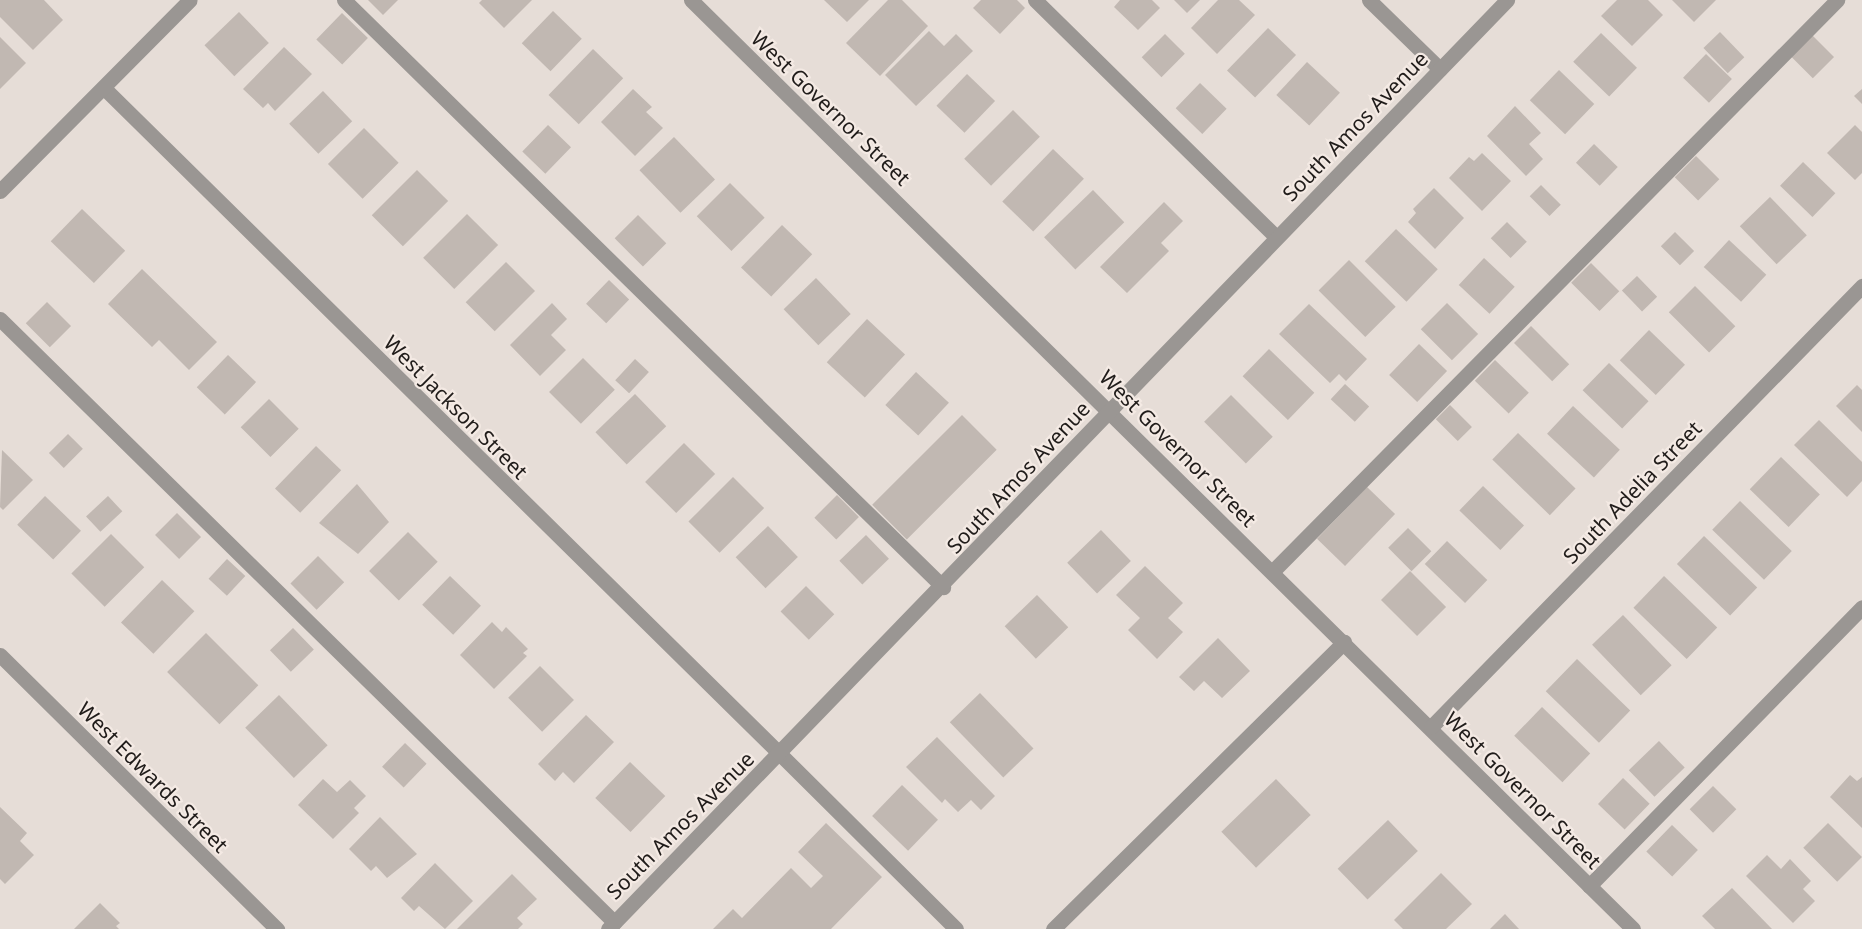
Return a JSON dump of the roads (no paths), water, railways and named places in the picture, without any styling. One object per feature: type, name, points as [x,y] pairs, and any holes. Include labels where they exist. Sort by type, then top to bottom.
[{"type":"street","points":[[0,191],[190,0]]},
{"type":"street","points":[[344,0],[943,587]]},
{"type":"street","name":"West Governor Street","points":[[691,0],[1110,410],[1633,929]]},
{"type":"street","points":[[1035,0],[1276,237]]},
{"type":"street","points":[[1369,0],[1440,69]]},
{"type":"street","name":"South Amos Avenue","points":[[611,926],[943,587],[1276,237],[1507,0]]},
{"type":"street","points":[[1273,571],[1837,0]]},
{"type":"street","name":"West Jackson Street","points":[[104,88],[956,929]]},
{"type":"street","name":"South Adelia Street","points":[[1431,727],[1862,286]]},
{"type":"street","points":[[0,319],[611,926]]},
{"type":"street","points":[[1589,886],[1862,607]]},
{"type":"street","points":[[1053,929],[1344,642]]},
{"type":"street","name":"West Edwards Street","points":[[0,655],[277,929]]}]
